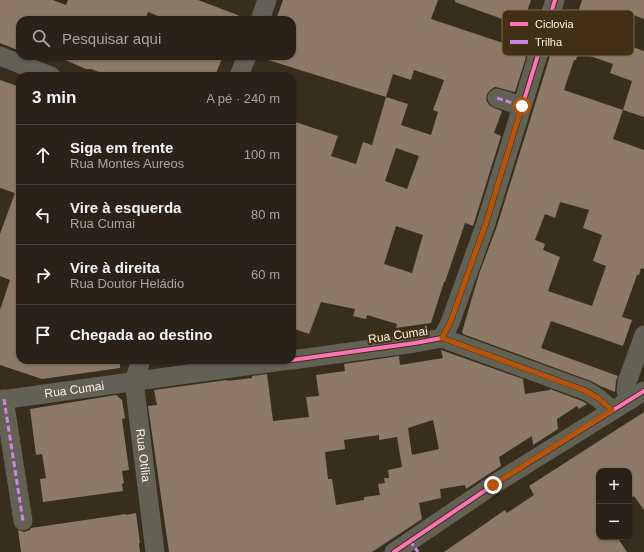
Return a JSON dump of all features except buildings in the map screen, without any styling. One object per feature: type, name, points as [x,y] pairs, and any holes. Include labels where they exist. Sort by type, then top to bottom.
[{"type":"street","points":[[261,16],[267,0]]},
{"type":"street","points":[[552,10],[555,0]]},
{"type":"street","points":[[0,56],[41,72]]},
{"type":"street","points":[[442,338],[450,323],[486,223],[538,56]]},
{"type":"street","points":[[241,72],[245,60]]},
{"type":"street","points":[[497,98],[522,106]]},
{"type":"street","points":[[636,396],[626,391],[627,382],[644,335]]},
{"type":"street","name":"Rua Cumai","points":[[296,359],[442,338],[586,391],[598,398],[612,410]]},
{"type":"street","name":"Rua Otília","points":[[140,364],[134,381],[155,552]]},
{"type":"street","name":"Rua Cumai","points":[[4,405],[134,381],[261,364]]},
{"type":"street","points":[[394,552],[414,547],[493,485],[636,396]]},
{"type":"street","points":[[4,405],[23,521]]},
{"type":"marked path","points":[[497,98],[522,106]]},
{"type":"marked path","points":[[4,399],[23,521]]},
{"type":"marked path","points":[[410,541],[418,552]]},
{"type":"cycle path","points":[[552,10],[555,0]]},
{"type":"cycle path","points":[[442,338],[450,323],[486,223],[538,56]]},
{"type":"cycle path","points":[[296,359],[442,338],[587,391],[612,410]]},
{"type":"cycle path","points":[[394,552],[493,485],[644,391]]},
{"type":"route","points":[[493,485],[612,410],[598,398],[586,391],[442,338],[450,323],[486,223],[522,106]]}]
